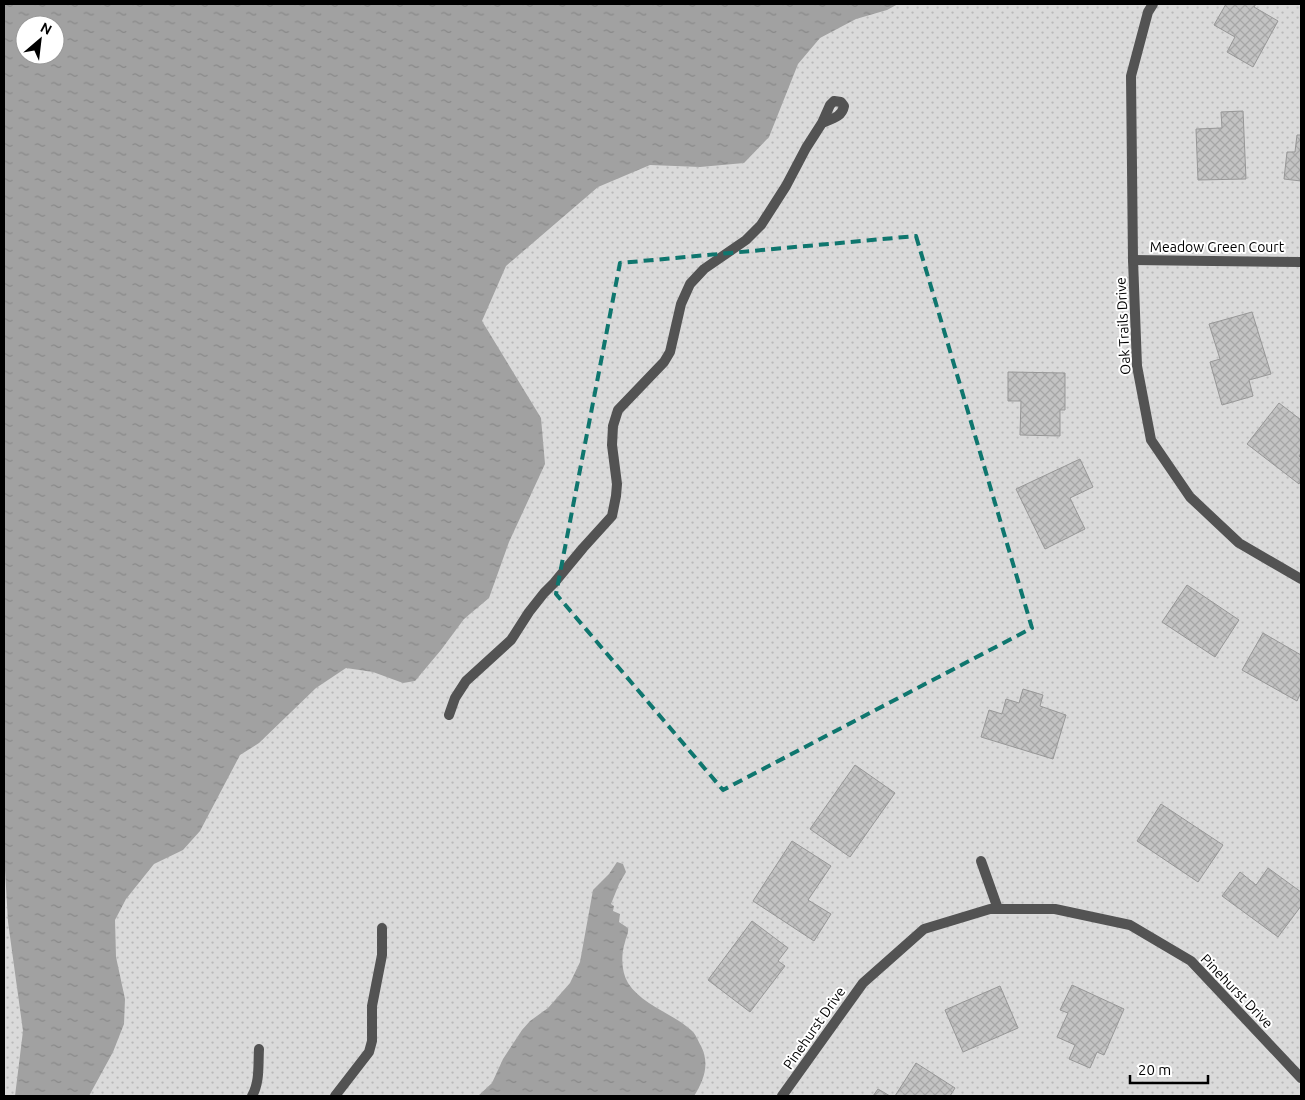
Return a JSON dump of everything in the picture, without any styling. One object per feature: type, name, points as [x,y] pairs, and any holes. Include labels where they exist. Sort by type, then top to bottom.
[{"type":"street","name":"Oak Trails Drive","points":[[1152,4],[1148,12],[1131,76],[1133,260],[1137,366],[1151,440],[1190,497],[1239,543],[1301,579]]},
{"type":"street","points":[[449,715],[455,698],[466,681],[516,635],[528,612],[612,516],[617,484],[614,464],[613,426],[618,410],[664,362],[670,352],[681,304],[690,284],[704,269],[746,240],[761,225],[822,124]]},
{"type":"street","name":"Meadow Green Court","points":[[1133,260],[1301,262]]},
{"type":"street","points":[[981,860],[998,909]]},
{"type":"street","name":"Pinehurst Drive","points":[[782,1096],[862,983],[924,929],[990,909],[1055,909],[1130,925],[1191,961],[1301,1078]]},
{"type":"street","points":[[336,1096],[369,1052],[372,1041],[372,1006],[382,955],[382,928]]},
{"type":"street","points":[[252,1096],[258,1078],[259,1049]]},
{"type":"highlighted area","points":[[916,236],[1032,628],[723,790],[556,594],[620,263]]},
{"type":"shaded area","points":[[4,4],[1301,4],[1301,1096],[4,1096]]},
{"type":"water","points":[[4,4],[898,4],[887,10],[856,19],[820,38],[798,64],[769,137],[744,163],[700,167],[650,165],[598,187],[506,266],[482,321],[541,418],[545,464],[509,542],[489,598],[464,619],[415,681],[403,683],[373,672],[346,668],[316,688],[259,743],[240,755],[200,831],[183,850],[154,864],[126,899],[115,920],[116,957],[125,999],[124,1024],[113,1052],[89,1096],[15,1096],[23,1031],[8,922],[4,853]]},
{"type":"water","points":[[617,862],[623,864],[626,872],[611,904],[614,906],[613,911],[620,914],[619,922],[628,928],[622,963],[624,973],[634,991],[649,1003],[683,1024],[696,1036],[704,1053],[705,1072],[694,1096],[478,1096],[492,1083],[503,1059],[522,1030],[530,1021],[548,1008],[570,983],[580,962],[593,890],[609,874]]},
{"type":"building","points":[[1226,4],[1256,4],[1254,7],[1278,21],[1253,67],[1227,52],[1235,37],[1214,25]]},
{"type":"building","points":[[1243,111],[1246,179],[1198,180],[1196,129],[1222,128],[1221,112]]},
{"type":"building","points":[[1297,135],[1301,135],[1301,181],[1284,179],[1287,152],[1295,152]]},
{"type":"building","points":[[1252,312],[1271,374],[1249,380],[1253,396],[1222,405],[1210,362],[1220,359],[1209,324]]},
{"type":"building","points":[[1008,372],[1065,373],[1065,410],[1060,410],[1060,436],[1020,435],[1021,401],[1008,401]]},
{"type":"building","points":[[1279,403],[1301,420],[1301,453],[1299,456],[1301,458],[1301,480],[1299,484],[1247,444]]},
{"type":"building","points":[[1080,459],[1093,487],[1070,498],[1085,529],[1045,549],[1016,489]]},
{"type":"building","points":[[1187,585],[1239,620],[1215,657],[1162,622]]},
{"type":"building","points":[[1263,633],[1301,655],[1301,692],[1297,701],[1242,670]]},
{"type":"building","points":[[1023,689],[1043,695],[1040,706],[1066,715],[1053,759],[981,737],[989,710],[1002,714],[1006,699],[1019,703]]},
{"type":"building","points":[[855,765],[895,793],[850,857],[810,829]]},
{"type":"building","points":[[1161,804],[1223,845],[1198,882],[1137,841]]},
{"type":"building","points":[[792,841],[831,866],[808,900],[831,914],[814,941],[753,901]]},
{"type":"building","points":[[1268,868],[1301,892],[1301,906],[1278,937],[1222,896],[1240,872],[1256,885]]},
{"type":"building","points":[[752,921],[788,948],[778,961],[785,966],[750,1012],[708,980]]},
{"type":"building","points":[[1072,985],[1124,1009],[1104,1055],[1097,1052],[1090,1068],[1069,1059],[1075,1045],[1057,1037],[1068,1013],[1060,1010]]},
{"type":"building","points":[[1000,986],[1018,1028],[963,1052],[945,1010]]},
{"type":"building","points":[[916,1063],[955,1088],[950,1096],[895,1096]]},
{"type":"building","points":[[878,1089],[890,1096],[873,1096]]}]
